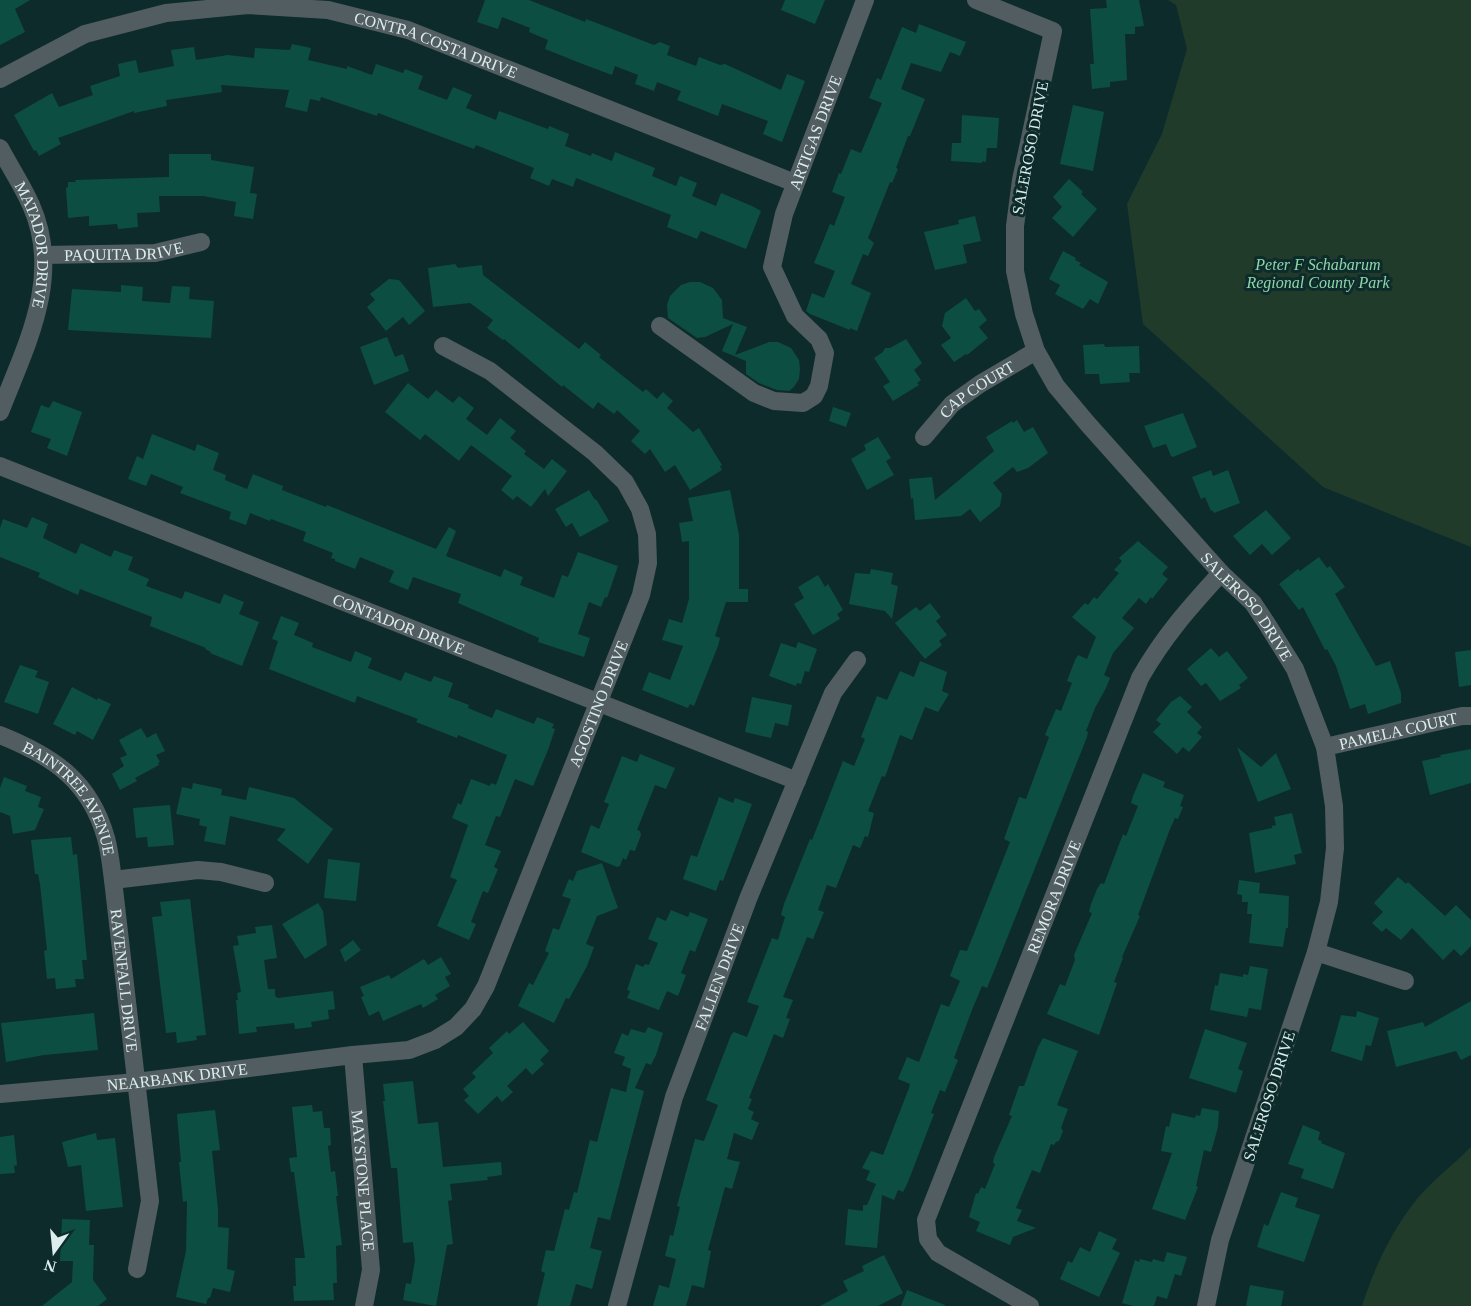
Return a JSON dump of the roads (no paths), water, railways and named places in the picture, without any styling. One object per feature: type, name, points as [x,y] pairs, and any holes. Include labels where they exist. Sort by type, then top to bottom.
[{"type":"street","name":"ARTIGAS DRIVE","points":[[660,326],[754,393],[774,401],[803,403],[814,396],[819,386],[825,354],[819,339],[795,316],[772,267],[783,214],[865,0]]},
{"type":"street","name":"SALEROSO DRIVE","points":[[976,0],[1053,31],[1021,180],[1015,226],[1016,272],[1024,315],[1036,351],[1056,386],[1221,573],[1253,603],[1295,669],[1325,747],[1334,806],[1335,848],[1329,902],[1316,952],[1220,1240],[1206,1306]]},
{"type":"street","name":"CONTRA COSTA DRIVE","points":[[0,79],[86,34],[161,7],[248,5],[328,10],[408,30],[795,183]]},
{"type":"street","name":"MATADOR DRIVE","points":[[0,148],[31,205],[44,255],[44,284],[37,311],[0,412]]},
{"type":"street","name":"PAQUITA DRIVE","points":[[44,255],[155,253],[201,242]]},
{"type":"street","name":"AGOSTINO DRIVE","points":[[353,1055],[409,1050],[435,1040],[456,1027],[473,1009],[486,986],[640,595],[648,563],[647,534],[640,509],[625,482],[595,453],[490,371],[443,346]]},
{"type":"street","name":"CAP COURT","points":[[924,437],[952,404],[980,384],[1036,351]]},
{"type":"street","name":"CONTADOR DRIVE","points":[[0,466],[796,781]]},
{"type":"street","name":"REMORA DRIVE","points":[[1030,1306],[938,1253],[928,1239],[926,1220],[1140,678],[1158,647],[1185,612],[1221,573]]},
{"type":"street","name":"FALLEN DRIVE","points":[[617,1306],[674,1097],[748,899],[832,693],[857,660]]},
{"type":"street","name":"PAMELA COURT","points":[[1325,747],[1462,716],[1471,716]]},
{"type":"street","name":"BAINTREE AVENUE","points":[[0,735],[33,748],[66,772],[89,796],[106,838],[113,880]]},
{"type":"street","points":[[113,880],[198,870],[221,872],[265,883]]},
{"type":"street","name":"RAVENFALL DRIVE","points":[[113,880],[150,1201],[137,1269]]},
{"type":"street","points":[[1316,952],[1405,981]]},
{"type":"street","name":"NEARBANK DRIVE","points":[[0,1094],[136,1082],[353,1055]]},
{"type":"street","name":"MAYSTONE PLACE","points":[[353,1055],[371,1270],[364,1306]]},
{"type":"park label","name":"Peter F Schabarum Regional County Park","points":[[1318,273]]}]
